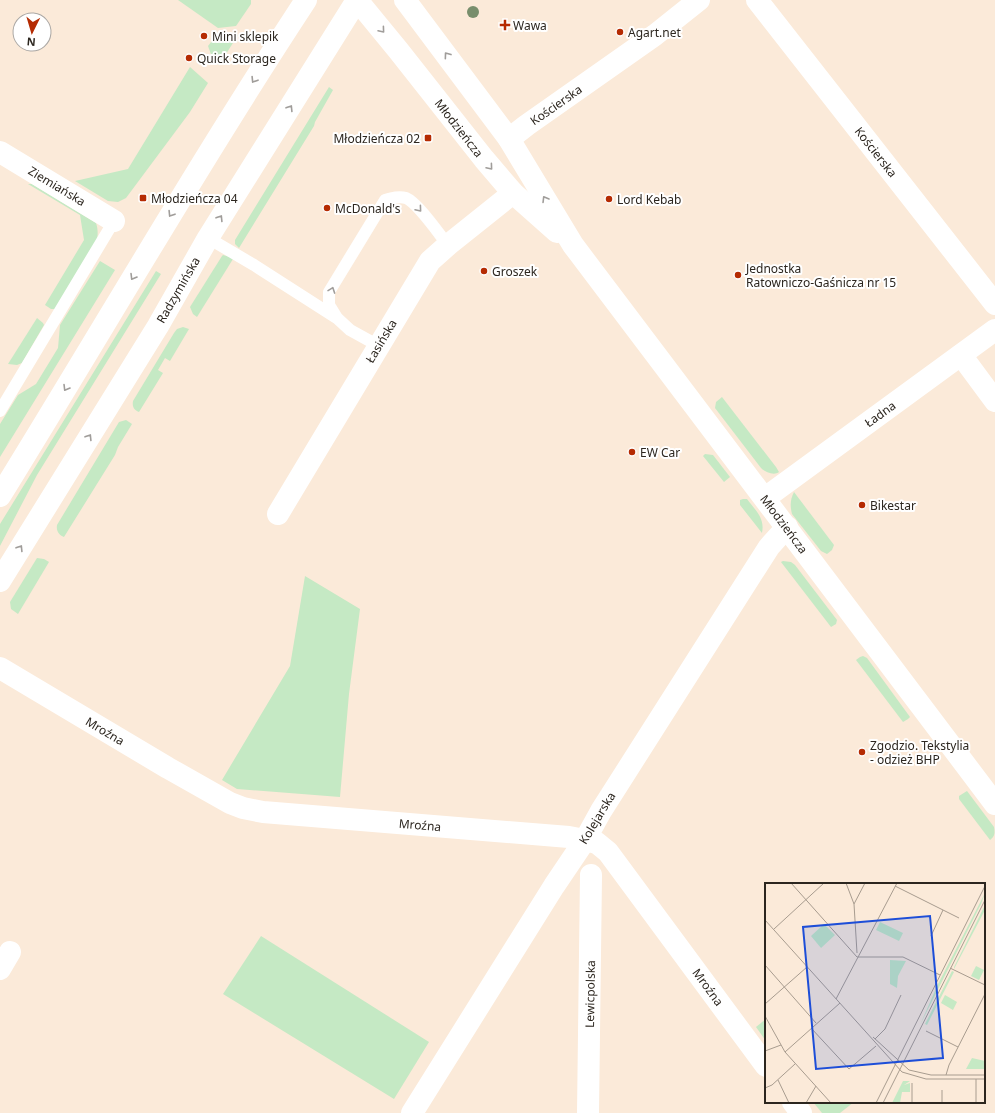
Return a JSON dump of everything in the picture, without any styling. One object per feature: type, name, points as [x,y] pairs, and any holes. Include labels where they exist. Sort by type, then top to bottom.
[{"type":"street","points":[[0,496],[153,243],[270,54],[306,0]]},
{"type":"street","name":"Młodzieńcza","points":[[357,0],[513,193],[573,245]]},
{"type":"street","name":"Radzymińska","points":[[0,581],[158,326],[208,238],[357,0]]},
{"type":"street","name":"Młodzieńcza","points":[[405,0],[509,139],[573,245],[994,801]]},
{"type":"street","name":"Kościerska","points":[[509,139],[656,35],[699,0]]},
{"type":"street","name":"Kościerska","points":[[757,0],[995,304]]},
{"type":"street","name":"Ziemiańska","points":[[0,152],[114,220]]},
{"type":"street","name":"Łasińska","points":[[278,514],[430,261],[513,193]]},
{"type":"street","name":"Ładna","points":[[764,498],[995,330]]},
{"type":"street","points":[[961,355],[995,401]]},
{"type":"street","name":"Kolejarska","points":[[412,1113],[550,892],[585,840],[601,811],[769,548],[787,527]]},
{"type":"street","name":"Mroźna","points":[[0,668],[168,768],[230,803],[243,808],[263,812],[561,837],[597,843],[608,852],[765,1065]]},
{"type":"street","name":"Lewicpolska","points":[[588,1113],[591,875]]},
{"type":"street","points":[[794,1103],[801,1113]]},
{"type":"lane","points":[[337,318],[329,305],[329,292],[384,200],[395,197],[406,198],[416,204],[448,246]]},
{"type":"lane","points":[[0,411],[114,220]]},
{"type":"lane","points":[[208,238],[337,318],[350,330],[379,346]]},
{"type":"green space","points":[[178,0],[251,0],[251,4],[236,26],[218,28]]},
{"type":"green space","points":[[218,33],[232,33],[238,35],[219,65],[213,60],[208,46]]},
{"type":"green space","points":[[190,67],[208,83],[190,112],[126,198],[118,202],[108,201],[75,181],[128,169]]},
{"type":"green space","points":[[329,87],[333,90],[314,126],[239,248],[235,244],[235,240]]},
{"type":"green space","points":[[28,184],[32,184],[96,223],[97,227],[97,241],[56,309],[51,309],[45,305],[84,240],[80,215]]},
{"type":"green space","points":[[223,255],[233,259],[197,317],[193,314],[190,307]]},
{"type":"green space","points":[[100,261],[115,270],[0,457],[0,424],[18,395],[36,384],[58,348],[60,325]]},
{"type":"green space","points":[[156,271],[161,274],[37,475],[0,546],[0,524]]},
{"type":"green space","points":[[37,318],[44,325],[22,363],[17,365],[8,364]]},
{"type":"green space","points":[[183,327],[189,329],[170,361],[165,358],[158,370],[163,373],[139,412],[137,411],[133,407],[133,401],[174,333],[177,329]]},
{"type":"green space","points":[[722,397],[779,472],[775,474],[770,473],[761,468],[715,408],[716,402]]},
{"type":"green space","points":[[126,420],[132,424],[118,447],[115,455],[64,537],[62,536],[57,531],[57,525],[119,422]]},
{"type":"green space","points":[[705,454],[713,455],[730,477],[724,482],[703,456]]},
{"type":"green space","points":[[794,492],[834,545],[832,550],[827,554],[821,551],[792,514],[791,503]]},
{"type":"green space","points":[[747,499],[759,515],[763,528],[762,533],[740,505],[740,500]]},
{"type":"green space","points":[[37,558],[44,559],[49,562],[18,614],[11,609],[10,602]]},
{"type":"green space","points":[[781,562],[791,562],[795,565],[837,620],[836,624],[831,627]]},
{"type":"green space","points":[[305,576],[360,609],[349,694],[340,797],[237,789],[222,780],[290,666]]},
{"type":"green space","points":[[863,656],[867,658],[910,717],[908,719],[903,722],[856,660]]},
{"type":"green space","points":[[967,791],[994,827],[994,834],[990,840],[959,799],[959,796]]},
{"type":"green space","points":[[261,936],[429,1042],[394,1099],[223,994]]},
{"type":"green space","points":[[765,1020],[765,1040],[756,1027]]},
{"type":"green space","points":[[814,1103],[853,1103],[840,1113],[822,1113]]},
{"type":"place","name":"Wawa","points":[[505,25]]},
{"type":"place","name":"Agart.net","points":[[620,32]]},
{"type":"place","name":"Mini sklepik","points":[[204,36]]},
{"type":"place","name":"Quick Storage","points":[[189,58]]},
{"type":"place","name":"Młodzieńcza 02","points":[[428,138]]},
{"type":"place","name":"Młodzieńcza 04","points":[[143,198]]},
{"type":"place","name":"Lord Kebab","points":[[609,199]]},
{"type":"place","name":"McDonald's","points":[[327,208]]},
{"type":"place","name":"Groszek","points":[[484,271]]},
{"type":"place","name":"Jednostka Ratowniczo-Gaśnicza nr 15","points":[[738,275]]},
{"type":"place","name":"EW Car","points":[[632,452]]},
{"type":"place","name":"Bikestar","points":[[862,505]]},
{"type":"place","name":"Zgodzio. Tekstylia - odzież BHP","points":[[862,752]]}]
